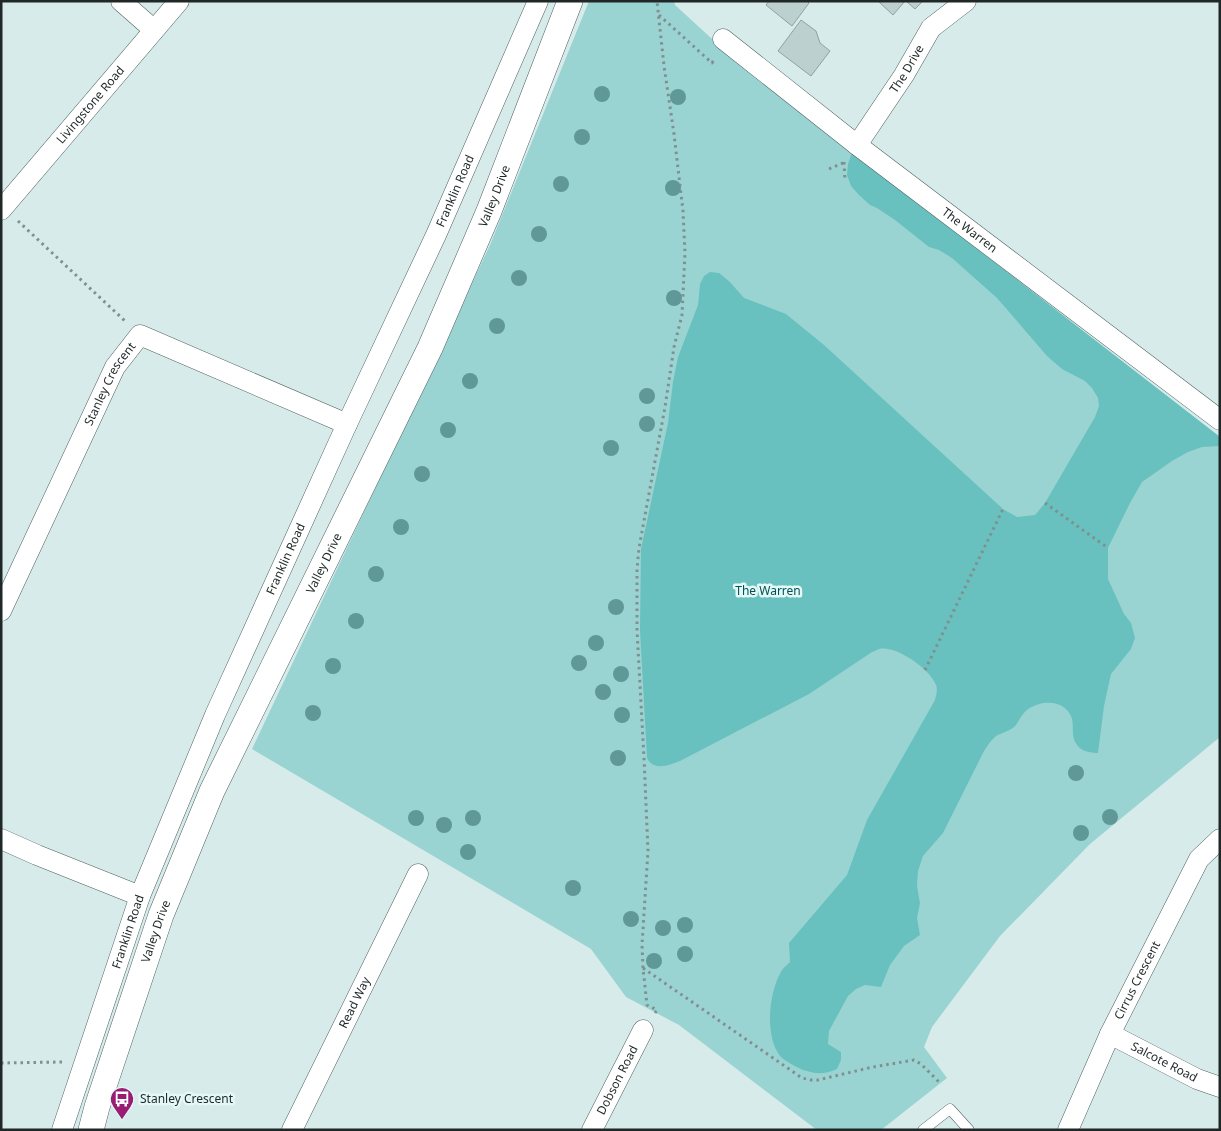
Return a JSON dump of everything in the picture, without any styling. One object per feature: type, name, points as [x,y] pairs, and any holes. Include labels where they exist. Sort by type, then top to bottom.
[{"type":"street","points":[[121,1],[154,30]]},
{"type":"street","name":"Livingstone Road","points":[[2,207],[178,1]]},
{"type":"street","name":"Franklin Road","points":[[62,1130],[140,896],[215,716],[347,424],[436,234],[538,1]]},
{"type":"street","name":"Valley Drive","points":[[91,1130],[161,915],[212,791],[430,348],[489,211],[570,1]]},
{"type":"street","name":"The Drive","points":[[857,145],[904,75],[931,28],[966,1]]},
{"type":"street","name":"The Warren","points":[[726,40],[857,145],[1220,420]]},
{"type":"street","name":"Stanley Crescent","points":[[1,611],[115,367],[140,335],[347,424]]},
{"type":"street","points":[[1,839],[140,896]]},
{"type":"street","name":"Cirrus Crescent","points":[[1068,1130],[1110,1034],[1199,859],[1220,839]]},
{"type":"street","name":"Read Way","points":[[292,1130],[418,874]]},
{"type":"street","name":"Dobson Road","points":[[592,1130],[643,1030]]},
{"type":"street","name":"Salcote Road","points":[[1110,1034],[1197,1079],[1220,1087]]},
{"type":"lane","points":[[923,1130],[950,1109],[969,1130]]},
{"type":"path","points":[[643,1030],[657,1010],[647,1005],[643,968],[642,945],[648,851],[637,630],[637,569],[674,347],[682,315],[685,253],[683,211],[657,1]]},
{"type":"path","points":[[659,15],[712,63],[726,40]]},
{"type":"path","points":[[844,162],[845,181]]},
{"type":"path","points":[[2,207],[140,335]]},
{"type":"path","points":[[1045,503],[1108,548]]},
{"type":"path","points":[[925,670],[1003,509]]},
{"type":"path","points":[[643,968],[802,1078],[818,1080],[873,1067],[914,1060],[921,1064],[940,1083]]},
{"type":"path","points":[[1,1063],[85,1062]]},
{"type":"green space","name":"The Warren","points":[[589,1],[674,1],[675,5],[722,48],[852,152],[1220,437],[1220,737],[1090,844],[1000,936],[932,1027],[924,1047],[947,1078],[881,1130],[817,1130],[679,1025],[626,997],[591,949],[252,749],[490,245]]},
{"type":"green space","points":[[852,152],[1220,437],[1220,446],[1202,447],[1188,452],[1142,482],[1108,548],[1108,579],[1124,614],[1131,623],[1135,638],[1131,649],[1111,674],[1104,706],[1098,753],[1092,753],[1079,747],[1075,742],[1071,716],[1063,706],[1051,703],[1038,704],[1027,710],[1014,727],[996,736],[991,741],[984,751],[943,833],[923,856],[918,871],[917,886],[920,903],[917,918],[920,935],[904,946],[890,965],[881,987],[865,985],[856,989],[848,996],[829,1031],[828,1044],[841,1052],[841,1060],[837,1069],[820,1073],[803,1070],[791,1064],[780,1056],[775,1047],[770,1025],[771,1001],[774,989],[782,970],[790,962],[789,943],[847,875],[867,820],[935,700],[937,687],[927,672],[903,654],[879,649],[809,694],[680,761],[667,766],[658,766],[654,765],[647,758],[640,630],[641,549],[668,423],[678,357],[698,305],[700,284],[704,276],[710,272],[719,273],[744,298],[786,314],[824,345],[1003,509],[1017,517],[1035,515],[1045,503],[1095,417],[1099,406],[1098,398],[1092,388],[1085,381],[1062,369],[1047,356],[997,298],[952,258],[939,250],[929,247],[859,195],[851,186],[847,175]]},
{"type":"building","points":[[769,1],[807,1],[809,3],[792,26],[766,5]]},
{"type":"building","points":[[878,1],[905,1],[893,15]]},
{"type":"building","points":[[906,1],[923,1],[915,9]]},
{"type":"building","points":[[801,20],[816,31],[820,43],[830,51],[811,76],[778,51]]},
{"type":"place","name":"Stanley Crescent","points":[[122,1120]]}]
